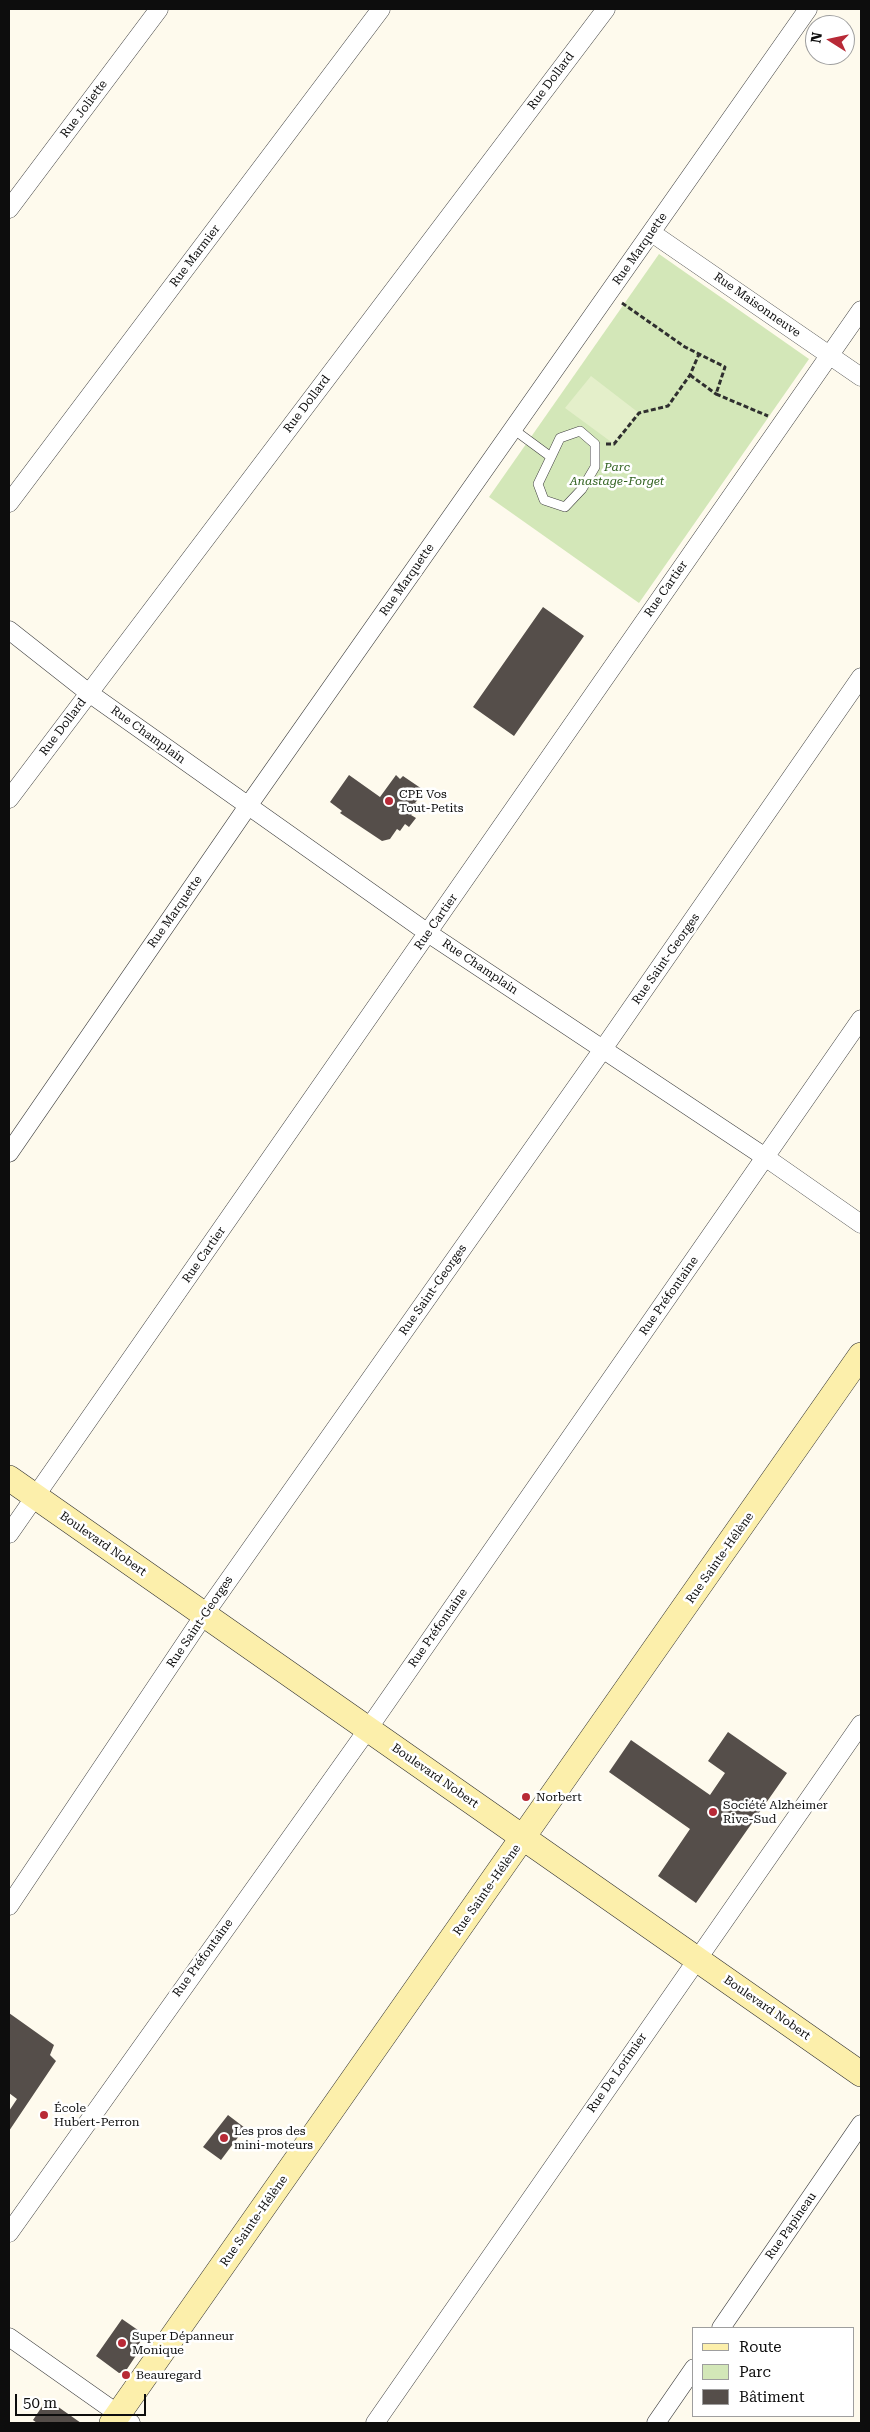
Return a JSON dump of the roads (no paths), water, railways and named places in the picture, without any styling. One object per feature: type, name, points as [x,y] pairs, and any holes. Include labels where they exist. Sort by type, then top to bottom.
[{"type":"street","name":"Rue Joliette","points":[[9,209],[159,9]]},
{"type":"street","name":"Rue Marmier","points":[[9,503],[380,9]]},
{"type":"street","name":"Rue Dollard","points":[[9,799],[606,9]]},
{"type":"street","name":"Rue Marquette","points":[[9,1153],[248,806],[808,9]]},
{"type":"street","name":"Rue Maisonneuve","points":[[652,233],[861,378]]},
{"type":"street","name":"Rue Cartier","points":[[9,1534],[861,310]]},
{"type":"street","name":"Rue Champlain","points":[[9,630],[89,693],[428,933],[765,1157],[861,1224]]},
{"type":"street","name":"Rue Saint-Georges","points":[[9,1906],[204,1615],[603,1049],[861,677]]},
{"type":"street","name":"Rue Préfontaine","points":[[9,2233],[368,1729],[861,1019]]},
{"type":"street","name":"Rue Sainte-Hélène","points":[[120,2420],[861,1355]]},
{"type":"street","name":"Boulevard Nobert","points":[[9,1478],[861,2074]]},
{"type":"street","name":"Rue De Lorimier","points":[[375,2423],[861,1724]]},
{"type":"street","name":"Rue Papineau","points":[[722,2327],[861,2124]]},
{"type":"street","points":[[9,2338],[120,2420]]},
{"type":"street","points":[[656,2423],[692,2371]]},
{"type":"lane","points":[[513,430],[551,457]]},
{"type":"lane","points":[[580,431],[595,444],[595,467],[582,489],[565,507],[544,500],[538,484],[551,457],[560,438],[580,431]]},
{"type":"place","name":"CPE Vos Tout-Petits","points":[[389,801]]},
{"type":"place","name":"Norbert","points":[[526,1797]]},
{"type":"place","name":"Société Alzheimer Rive-Sud","points":[[713,1812]]},
{"type":"place","name":"École Hubert-Perron","points":[[44,2115]]},
{"type":"place","name":"Les pros des mini-moteurs","points":[[224,2138]]},
{"type":"place","name":"Super Dépanneur Monique","points":[[122,2343]]},
{"type":"place","name":"Beauregard","points":[[126,2375]]},
{"type":"park label","name":"Parc Anastage-Forget","points":[[617,474]]}]
